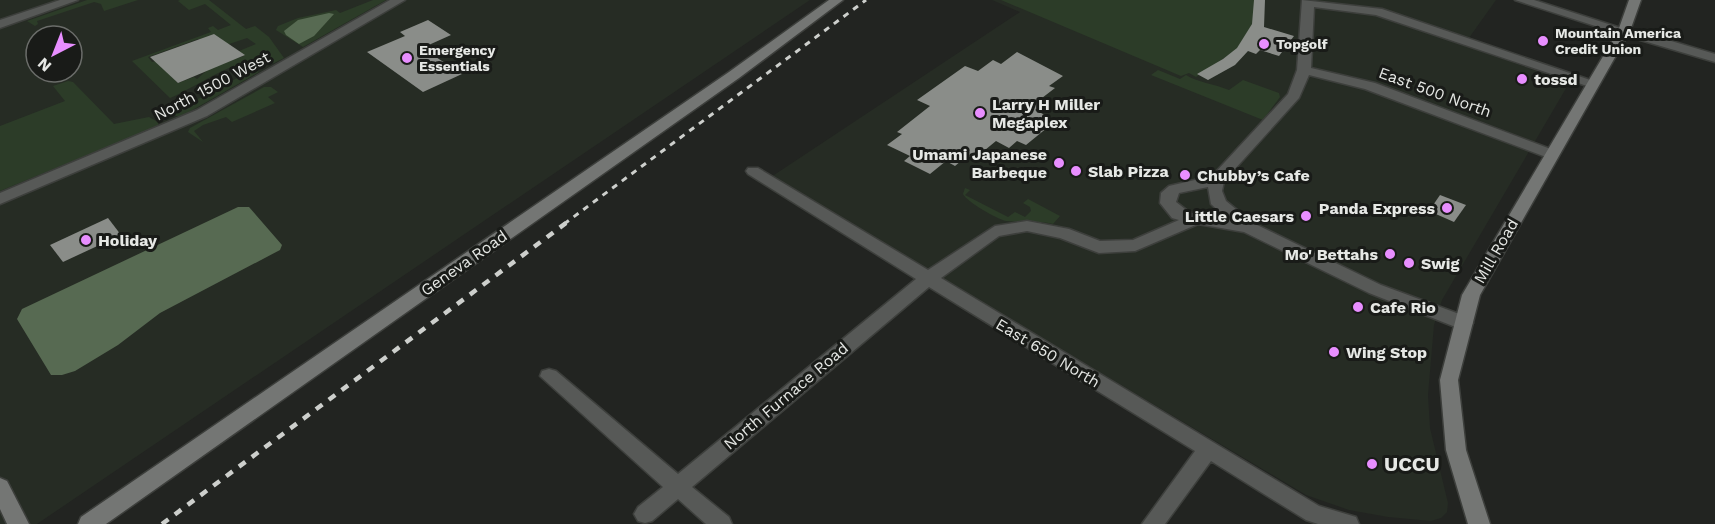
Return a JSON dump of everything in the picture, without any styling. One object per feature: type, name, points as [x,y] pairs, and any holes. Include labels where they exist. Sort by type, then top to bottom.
[{"type":"main road","name":"Geneva Road","points":[[89,524],[734,75],[837,0]]},
{"type":"main road","name":"Mill Road","points":[[1479,524],[1456,450],[1449,380],[1471,295],[1624,31],[1635,0]]},
{"type":"main road","points":[[0,487],[18,524]]},
{"type":"street","points":[[0,24],[72,0]]},
{"type":"street","name":"North 1500 West","points":[[0,199],[202,114],[399,0]]},
{"type":"street","points":[[1521,0],[1715,58]]},
{"type":"street","points":[[1200,219],[1217,214],[1218,201],[1214,191],[1217,180],[1294,95],[1304,70],[1309,2],[1378,12],[1592,83]]},
{"type":"street","name":"East 500 North","points":[[1304,70],[1370,86],[1551,154]]},
{"type":"street","name":"East 650 North","points":[[753,171],[1313,513],[1348,524]]},
{"type":"street","points":[[1169,229],[1172,209],[1167,198],[1174,189],[1217,180]]},
{"type":"street","points":[[1181,187],[1197,188],[1218,201],[1248,227],[1375,289],[1464,323]]},
{"type":"street","points":[[1172,209],[1200,219],[1248,227]]},
{"type":"street","name":"North Furnace Road","points":[[645,514],[927,279],[983,238],[1004,228],[1027,226],[1052,230],[1099,247],[1134,245],[1169,229],[1176,229],[1200,219]]},
{"type":"street","points":[[549,376],[721,524]]},
{"type":"street","points":[[1153,524],[1208,450]]},
{"type":"shaded area","points":[[0,0],[810,0],[37,524],[0,524]]},
{"type":"shaded area","points":[[87,0],[138,0],[104,11],[101,4],[94,2],[37,21],[38,24],[27,21]]},
{"type":"shaded area","points":[[209,0],[246,29],[255,26],[269,37],[284,58],[274,63],[248,62],[235,66],[170,98],[132,61],[211,32],[208,28],[213,26],[218,30],[231,25],[205,4],[189,10],[178,1]],"holes":[[[247,38],[256,44],[239,51],[244,56],[211,67],[197,79],[194,77],[178,83],[156,61],[152,62],[148,57],[198,39],[226,45]]]},
{"type":"shaded area","points":[[373,0],[386,0],[303,47],[276,30],[278,26],[298,18],[336,10],[340,13]]},
{"type":"shaded area","points":[[992,0],[1496,0],[1464,45],[1566,81],[1568,85],[1442,300],[1434,325],[1428,395],[1430,428],[1448,503],[1447,512],[1441,518],[1431,521],[1388,517],[1349,510],[1306,495],[771,177],[1020,12]]},
{"type":"shaded area","name":"Topgolf","points":[[1001,0],[1259,0],[1259,4],[1245,44],[1196,77],[1189,73],[1181,76]]},
{"type":"shaded area","points":[[329,13],[334,14],[314,36],[299,44],[284,31],[298,20]]},
{"type":"shaded area","points":[[252,68],[259,72],[182,116],[176,116],[168,108],[175,102],[179,107],[207,95],[246,73],[240,71]]},
{"type":"shaded area","points":[[1158,70],[1180,79],[1186,75],[1229,90],[1243,80],[1279,93],[1280,97],[1263,120],[1151,75]]},
{"type":"shaded area","points":[[75,84],[114,124],[149,117],[158,122],[158,126],[0,191],[0,126],[65,101],[53,86]]},
{"type":"shaded area","points":[[264,87],[271,87],[278,92],[268,97],[275,103],[232,122],[226,117],[203,125],[194,131],[203,142],[188,132],[190,128]]},
{"type":"shaded area","points":[[965,188],[970,190],[965,195],[1008,217],[1015,212],[1025,217],[1031,211],[1030,207],[1023,203],[1028,199],[1060,216],[1053,224],[1006,221],[989,214],[970,201],[963,194]]},
{"type":"shaded area","points":[[238,207],[249,207],[282,245],[280,250],[160,313],[118,345],[75,371],[62,375],[51,375],[17,319],[22,309]]},
{"type":"building","name":"Topgolf","points":[[1254,0],[1265,0],[1264,27],[1294,36],[1279,56],[1260,50],[1256,54],[1248,51],[1235,65],[1208,80],[1197,74],[1237,48],[1252,24]]},
{"type":"building","name":"Emergency Essentials","points":[[428,20],[451,35],[422,48],[462,74],[423,92],[367,52],[405,36],[400,32]]},
{"type":"building","points":[[214,34],[245,55],[178,83],[150,57]]},
{"type":"building","name":"Larry H Miller Megaplex","points":[[1017,52],[1063,76],[1049,86],[1055,88],[1042,98],[1048,101],[1035,110],[1047,116],[1044,119],[1053,123],[1026,145],[1017,141],[1009,148],[996,141],[974,159],[967,156],[955,166],[946,161],[930,174],[904,161],[910,156],[887,145],[902,134],[897,132],[930,106],[917,100],[965,66],[978,71],[993,60],[1001,64]]},
{"type":"building","name":"Panda Express","points":[[1440,195],[1466,205],[1454,222],[1429,211]]},
{"type":"building","name":"Holiday","points":[[108,218],[121,235],[63,262],[50,245]]},
{"type":"railway","points":[[564,224],[866,0]]},
{"type":"railway","points":[[162,524],[566,223]]},
{"type":"place","name":"Mountain America Credit Union","points":[[1543,41]]},
{"type":"place","name":"Topgolf","points":[[1264,44]]},
{"type":"place","name":"Emergency Essentials","points":[[407,58]]},
{"type":"place","name":"tossd","points":[[1522,79]]},
{"type":"place","name":"Larry H Miller Megaplex","points":[[980,113]]},
{"type":"place","name":"Umami Japanese Barbeque","points":[[1059,163]]},
{"type":"place","name":"Slab Pizza","points":[[1076,171]]},
{"type":"place","name":"Chubby’s Cafe","points":[[1185,175]]},
{"type":"place","name":"Panda Express","points":[[1447,208]]},
{"type":"place","name":"Little Caesars","points":[[1306,216]]},
{"type":"place","name":"Holiday","points":[[86,240]]},
{"type":"place","name":"Mo' Bettahs","points":[[1390,254]]},
{"type":"place","name":"Swig","points":[[1409,263]]},
{"type":"place","name":"Cafe Rio","points":[[1358,307]]},
{"type":"place","name":"Wing Stop","points":[[1334,352]]},
{"type":"place","name":"UCCU","points":[[1372,464]]}]
